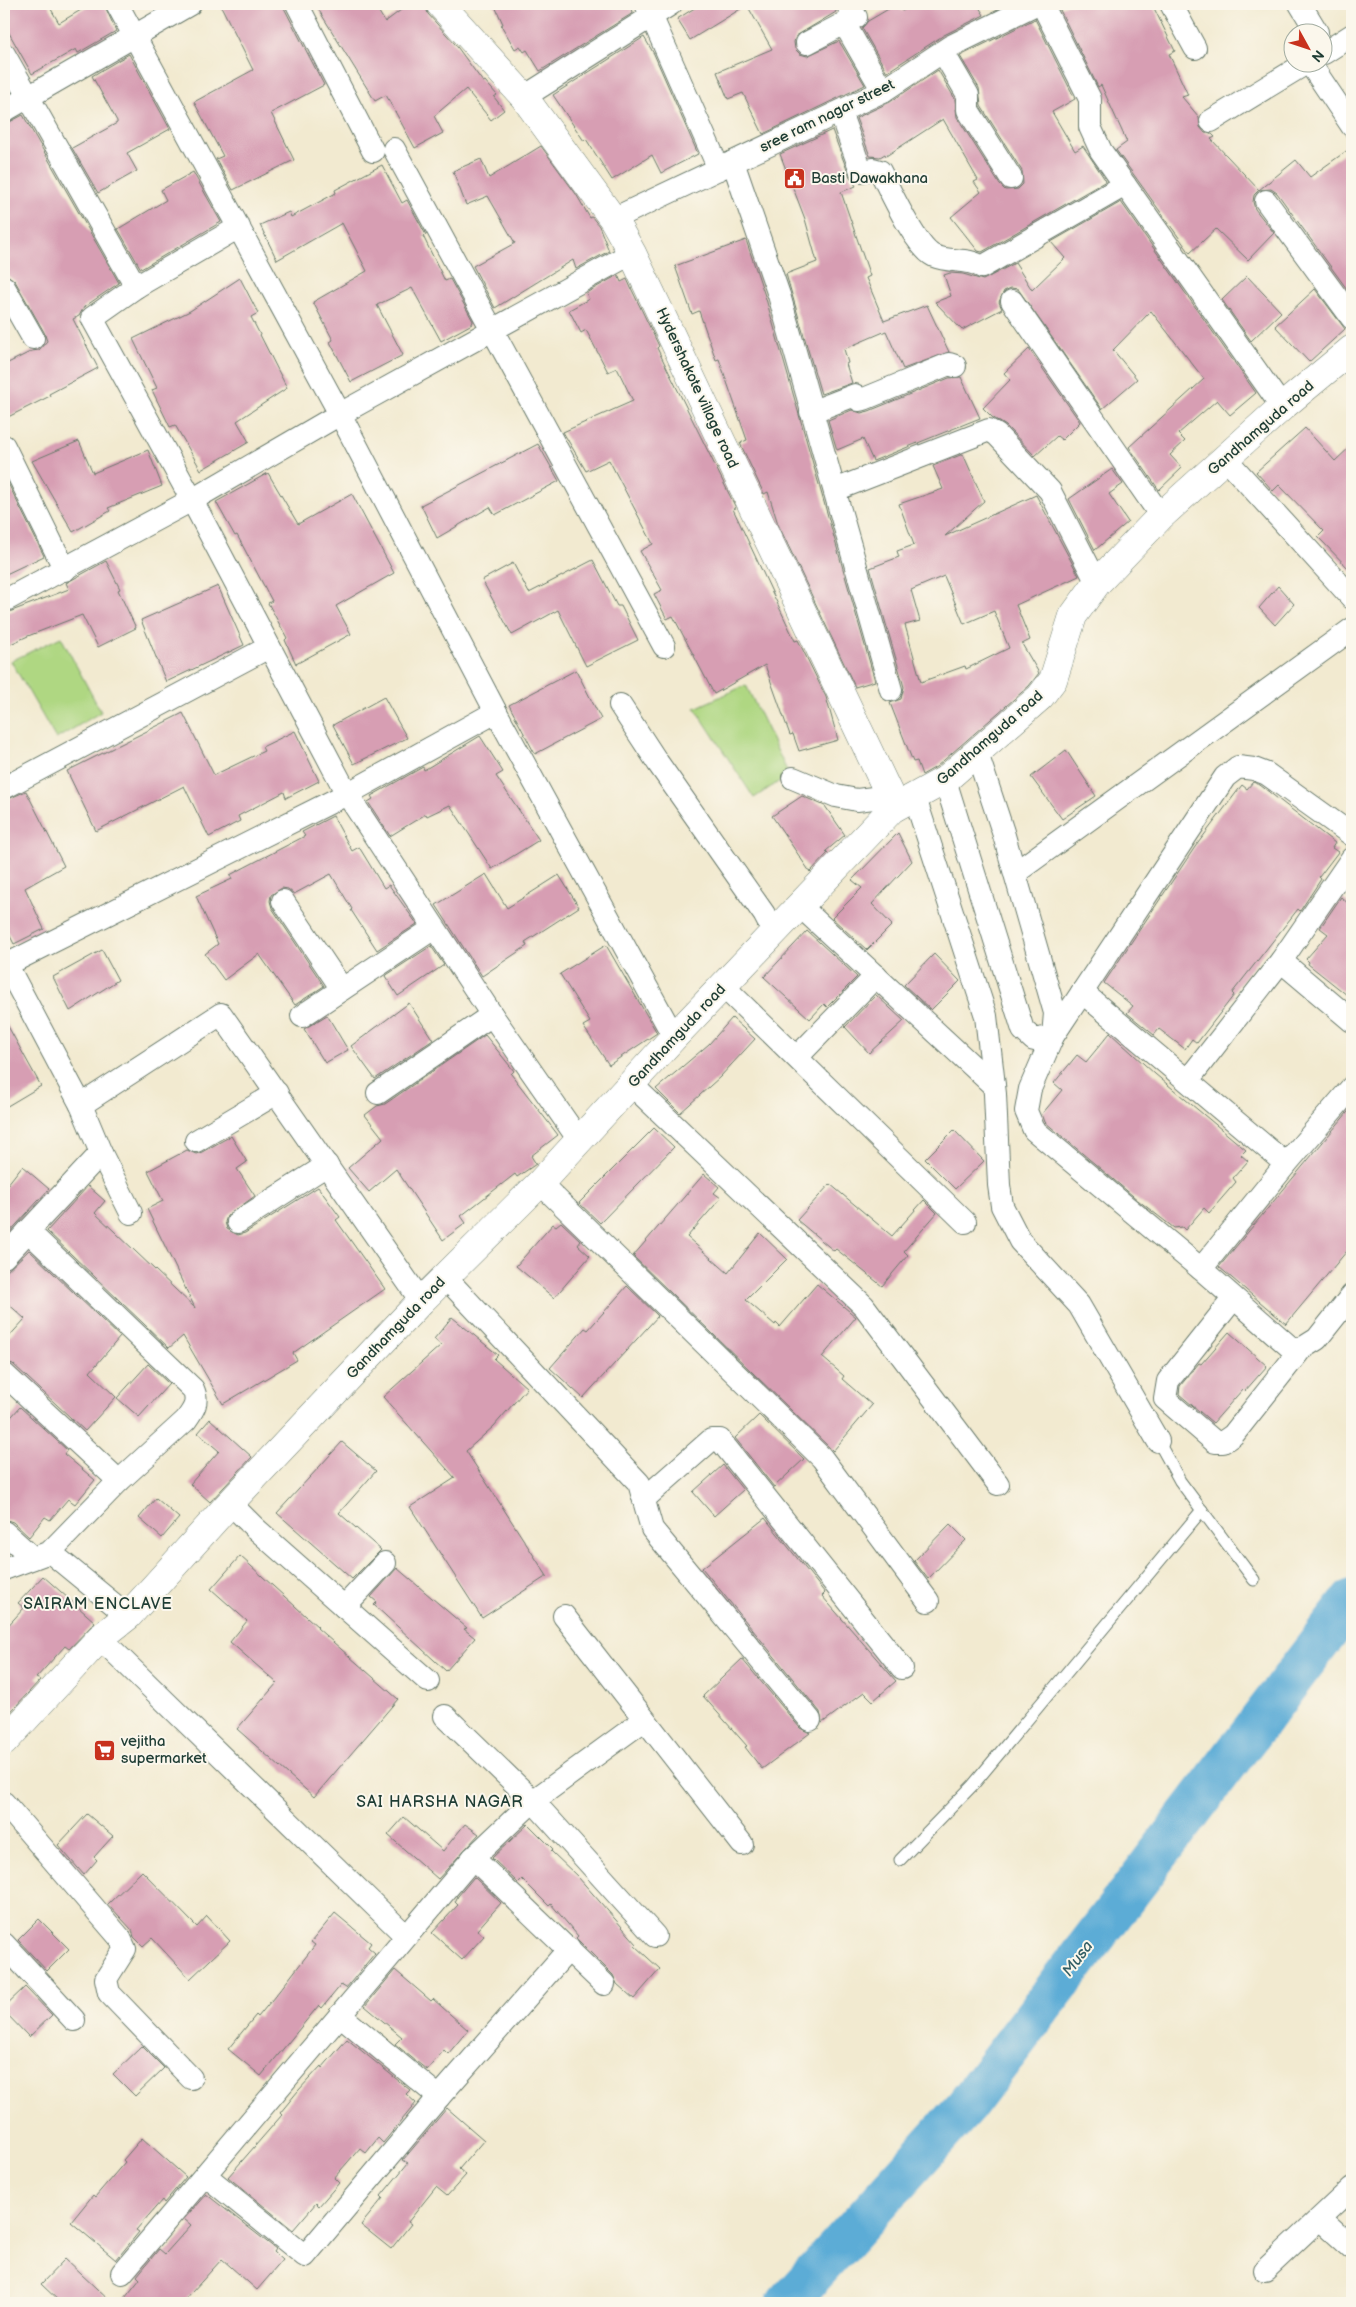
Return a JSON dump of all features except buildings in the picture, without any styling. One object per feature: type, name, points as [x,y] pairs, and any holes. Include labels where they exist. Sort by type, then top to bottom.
[{"type":"street","points":[[117,4],[340,414],[496,712],[674,1036]]},
{"type":"street","points":[[4,111],[190,4]]},
{"type":"street","points":[[297,4],[492,332],[664,646]]},
{"type":"street","name":"Hydershakote village road","points":[[440,4],[524,96],[613,220],[632,252],[899,801]]},
{"type":"street","points":[[524,96],[649,10],[671,4]]},
{"type":"street","name":"sree ram nagar street","points":[[613,220],[884,91],[943,52],[1036,4]]},
{"type":"street","points":[[1042,4],[1090,99],[1090,127],[1101,151],[1282,407]]},
{"type":"street","points":[[1171,4],[1195,48]]},
{"type":"street","points":[[1300,4],[1310,22]]},
{"type":"street","points":[[649,10],[726,165],[779,295],[891,690]]},
{"type":"street","points":[[807,43],[846,13],[884,91]]},
{"type":"street","points":[[1334,41],[1352,35]]},
{"type":"street","points":[[943,52],[968,95],[968,110],[1011,178]]},
{"type":"street","points":[[4,54],[136,287]]},
{"type":"street","points":[[1211,120],[1291,72]]},
{"type":"street","points":[[1315,72],[1352,126]]},
{"type":"street","points":[[840,112],[862,172],[873,169],[880,171],[914,234],[923,247],[934,256],[974,262],[982,267],[1124,185]]},
{"type":"street","points":[[1266,201],[1352,318]]},
{"type":"street","points":[[239,227],[136,287],[92,318],[192,500],[347,794],[492,1015],[579,1140]]},
{"type":"street","points":[[4,601],[65,570],[192,500],[340,414],[492,332],[632,252]]},
{"type":"street","points":[[4,287],[32,338]]},
{"type":"street","points":[[1012,301],[1161,516]]},
{"type":"street","name":"Gandhamguda road","points":[[4,1742],[100,1638],[128,1616],[230,1503],[421,1301],[540,1183],[632,1085],[674,1036],[899,801],[945,780],[1040,697],[1053,680],[1073,616],[1097,583],[1161,516],[1282,407],[1349,358]]},
{"type":"street","points":[[811,412],[855,395],[859,400],[864,399],[948,364],[955,366]]},
{"type":"street","points":[[835,490],[989,430],[997,435],[1050,491],[1097,583]]},
{"type":"street","points":[[4,446],[65,570]]},
{"type":"street","points":[[1225,458],[1352,598]]},
{"type":"street","points":[[1015,873],[1352,629]]},
{"type":"street","points":[[4,788],[269,648]]},
{"type":"street","points":[[620,705],[658,763],[764,914],[774,933]]},
{"type":"street","points":[[131,1214],[101,1153],[81,1105],[5,963],[347,794],[496,712]]},
{"type":"street","points":[[977,753],[1015,873],[1055,1013],[1053,1036]]},
{"type":"street","points":[[1301,1349],[1290,1346],[1034,1130],[1026,1111],[1030,1089],[1053,1036],[1224,777],[1238,767],[1254,769],[1267,774],[1352,835]]},
{"type":"street","points":[[793,778],[836,796],[857,800],[899,801],[986,1016],[994,1086],[999,1185],[1002,1206],[1020,1241],[1079,1306],[1158,1441]]},
{"type":"street","points":[[945,780],[1024,1030],[1034,1040],[1053,1036]]},
{"type":"street","points":[[1188,1080],[1281,961],[1352,858]]},
{"type":"street","points":[[283,901],[342,989]]},
{"type":"street","points":[[800,906],[994,1086]]},
{"type":"street","points":[[302,1016],[434,928]]},
{"type":"street","points":[[1281,961],[1352,1021]]},
{"type":"street","points":[[797,1057],[876,976]]},
{"type":"street","points":[[723,986],[965,1222]]},
{"type":"street","points":[[1082,992],[1286,1164]]},
{"type":"street","points":[[81,1105],[221,1014],[421,1301]]},
{"type":"street","points":[[378,1093],[492,1015]]},
{"type":"street","points":[[632,1085],[864,1306],[998,1484]]},
{"type":"street","points":[[1201,1269],[1286,1164],[1352,1087]]},
{"type":"street","points":[[196,1141],[276,1094]]},
{"type":"street","points":[[4,1257],[101,1153]]},
{"type":"street","points":[[238,1222],[327,1165]]},
{"type":"street","points":[[540,1183],[822,1458],[928,1601]]},
{"type":"street","points":[[4,1569],[41,1555],[186,1420],[194,1409],[197,1397],[193,1389],[28,1231]]},
{"type":"street","points":[[445,1277],[639,1483],[652,1529],[810,1720]]},
{"type":"street","points":[[1233,1299],[1168,1381],[1165,1391],[1165,1399],[1215,1442],[1224,1442],[1233,1435],[1301,1349],[1317,1339],[1352,1295]]},
{"type":"street","points":[[4,1374],[119,1481]]},
{"type":"street","points":[[644,1499],[711,1440],[720,1440],[902,1668]]},
{"type":"street","points":[[230,1503],[255,1528],[428,1681]]},
{"type":"street","points":[[4,1532],[41,1555],[128,1616]]},
{"type":"street","points":[[344,1607],[385,1563]]},
{"type":"street","points":[[564,1616],[742,1844]]},
{"type":"street","points":[[100,1638],[406,1936]]},
{"type":"street","points":[[445,1716],[533,1802],[655,1936]]},
{"type":"street","points":[[122,2273],[473,1858],[533,1802],[644,1720]]},
{"type":"street","points":[[4,1804],[120,1938],[125,1950],[106,1978],[109,1993],[191,2078]]},
{"type":"street","points":[[473,1858],[604,1984]]},
{"type":"street","points":[[4,1944],[74,2020]]},
{"type":"street","points":[[205,2175],[305,2256],[439,2097],[569,1949]]},
{"type":"street","points":[[340,2015],[439,2097]]},
{"type":"street","points":[[1266,2270],[1352,2188]]},
{"type":"street","points":[[1320,2219],[1352,2248]]},
{"type":"lane","points":[[1158,1441],[1180,1481],[1254,1580]]},
{"type":"lane","points":[[900,1860],[973,1785],[1202,1510]]},
{"type":"green space","points":[[61,637],[101,712],[56,739],[11,661]]},
{"type":"green space","points":[[746,685],[789,775],[754,798],[695,708]]},
{"type":"waterway","name":"Musa","points":[[787,2303],[966,2106],[1352,1600]]},
{"type":"place","name":"Basti Dawakhana","points":[[795,178]]},
{"type":"place","name":"vejitha supermarket","points":[[105,1750]]},
{"type":"district","name":"SAIRAM ENCLAVE","points":[[98,1604]]},
{"type":"district","name":"SAI HARSHA NAGAR","points":[[440,1802]]}]
